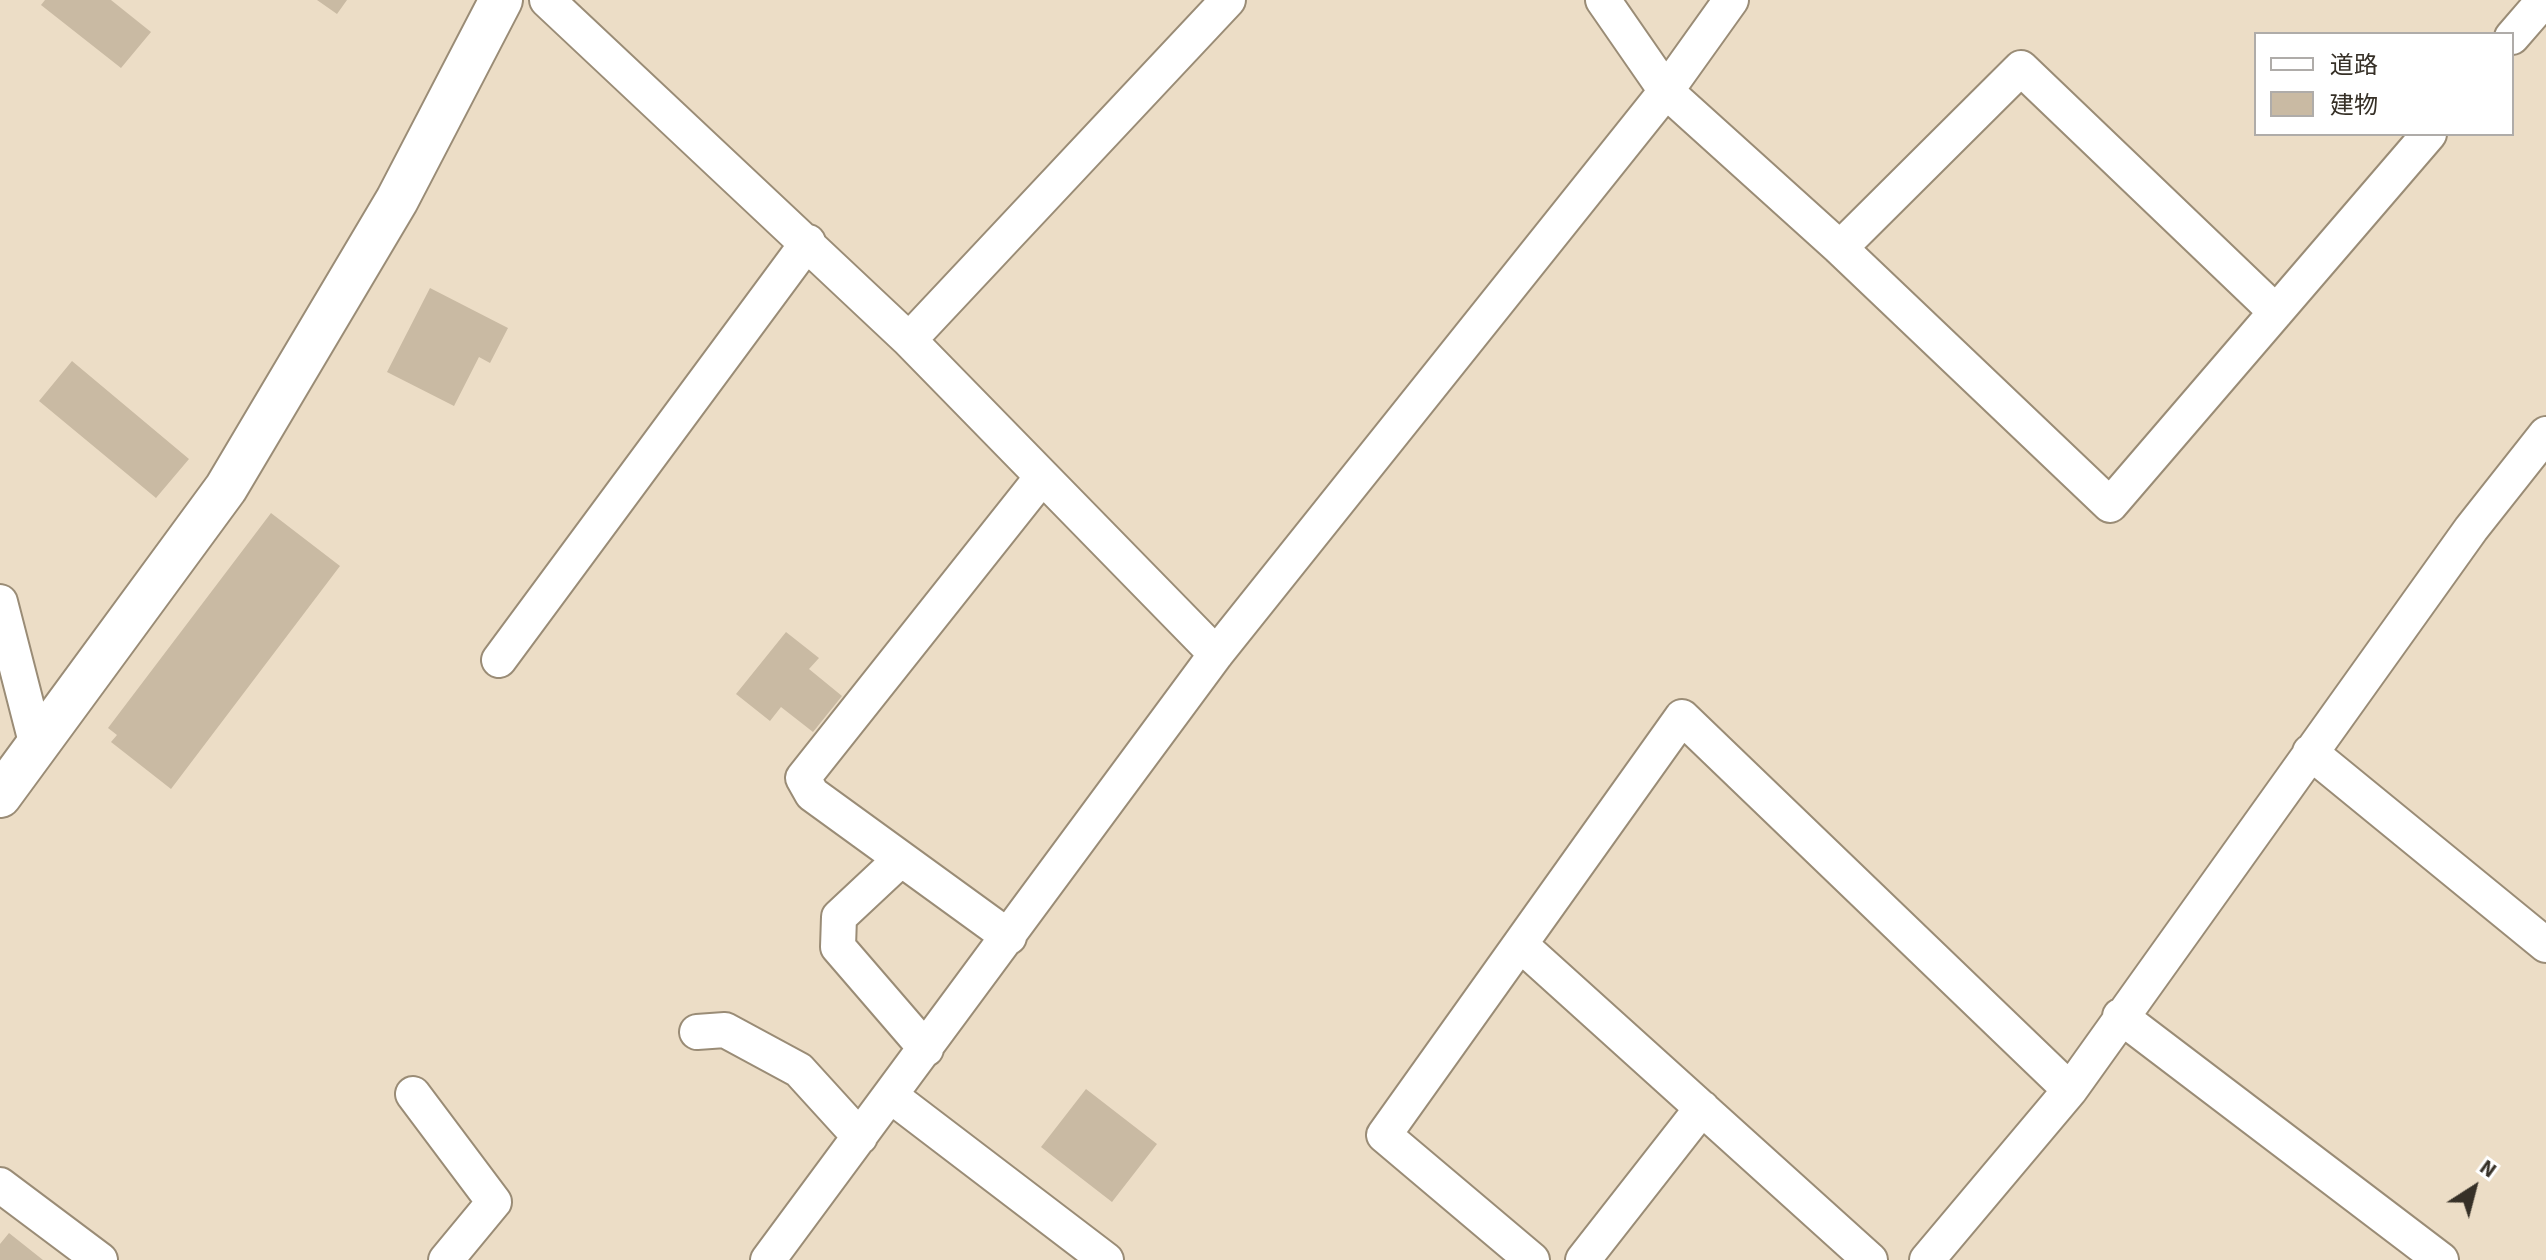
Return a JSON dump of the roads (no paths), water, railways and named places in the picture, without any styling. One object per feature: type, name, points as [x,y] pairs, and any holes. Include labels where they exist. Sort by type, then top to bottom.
[{"type":"street","points":[[0,796],[226,488],[397,200],[501,0]]},
{"type":"street","points":[[547,0],[909,340],[1216,654]]},
{"type":"street","points":[[909,340],[1228,0]]},
{"type":"street","points":[[1603,0],[1666,91],[1840,248],[2110,505],[2427,136]]},
{"type":"street","points":[[768,1260],[1216,654],[1666,91],[1731,0]]},
{"type":"street","points":[[2514,35],[2544,0]]},
{"type":"street","points":[[1840,248],[2021,68],[2276,312]]},
{"type":"street","points":[[499,660],[808,242]]},
{"type":"street","points":[[1927,1260],[2070,1090],[2471,529],[2546,434]]},
{"type":"street","points":[[1009,937],[812,794],[803,778],[1042,477]]},
{"type":"street","points":[[0,602],[37,746]]},
{"type":"street","points":[[1532,1260],[1384,1135],[1522,946],[1682,717],[2070,1090]]},
{"type":"street","points":[[2310,752],[2546,945]]},
{"type":"street","points":[[901,859],[839,917],[838,947],[926,1049]]},
{"type":"street","points":[[1522,946],[1870,1260]]},
{"type":"street","points":[[2120,1016],[2419,1254]]},
{"type":"street","points":[[697,1032],[725,1030],[799,1070],[860,1137]]},
{"type":"street","points":[[413,1094],[494,1202],[446,1260]]},
{"type":"street","points":[[891,1096],[1106,1260]]},
{"type":"street","points":[[1583,1260],[1702,1108]]},
{"type":"street","points":[[5,1197],[100,1260]]}]
